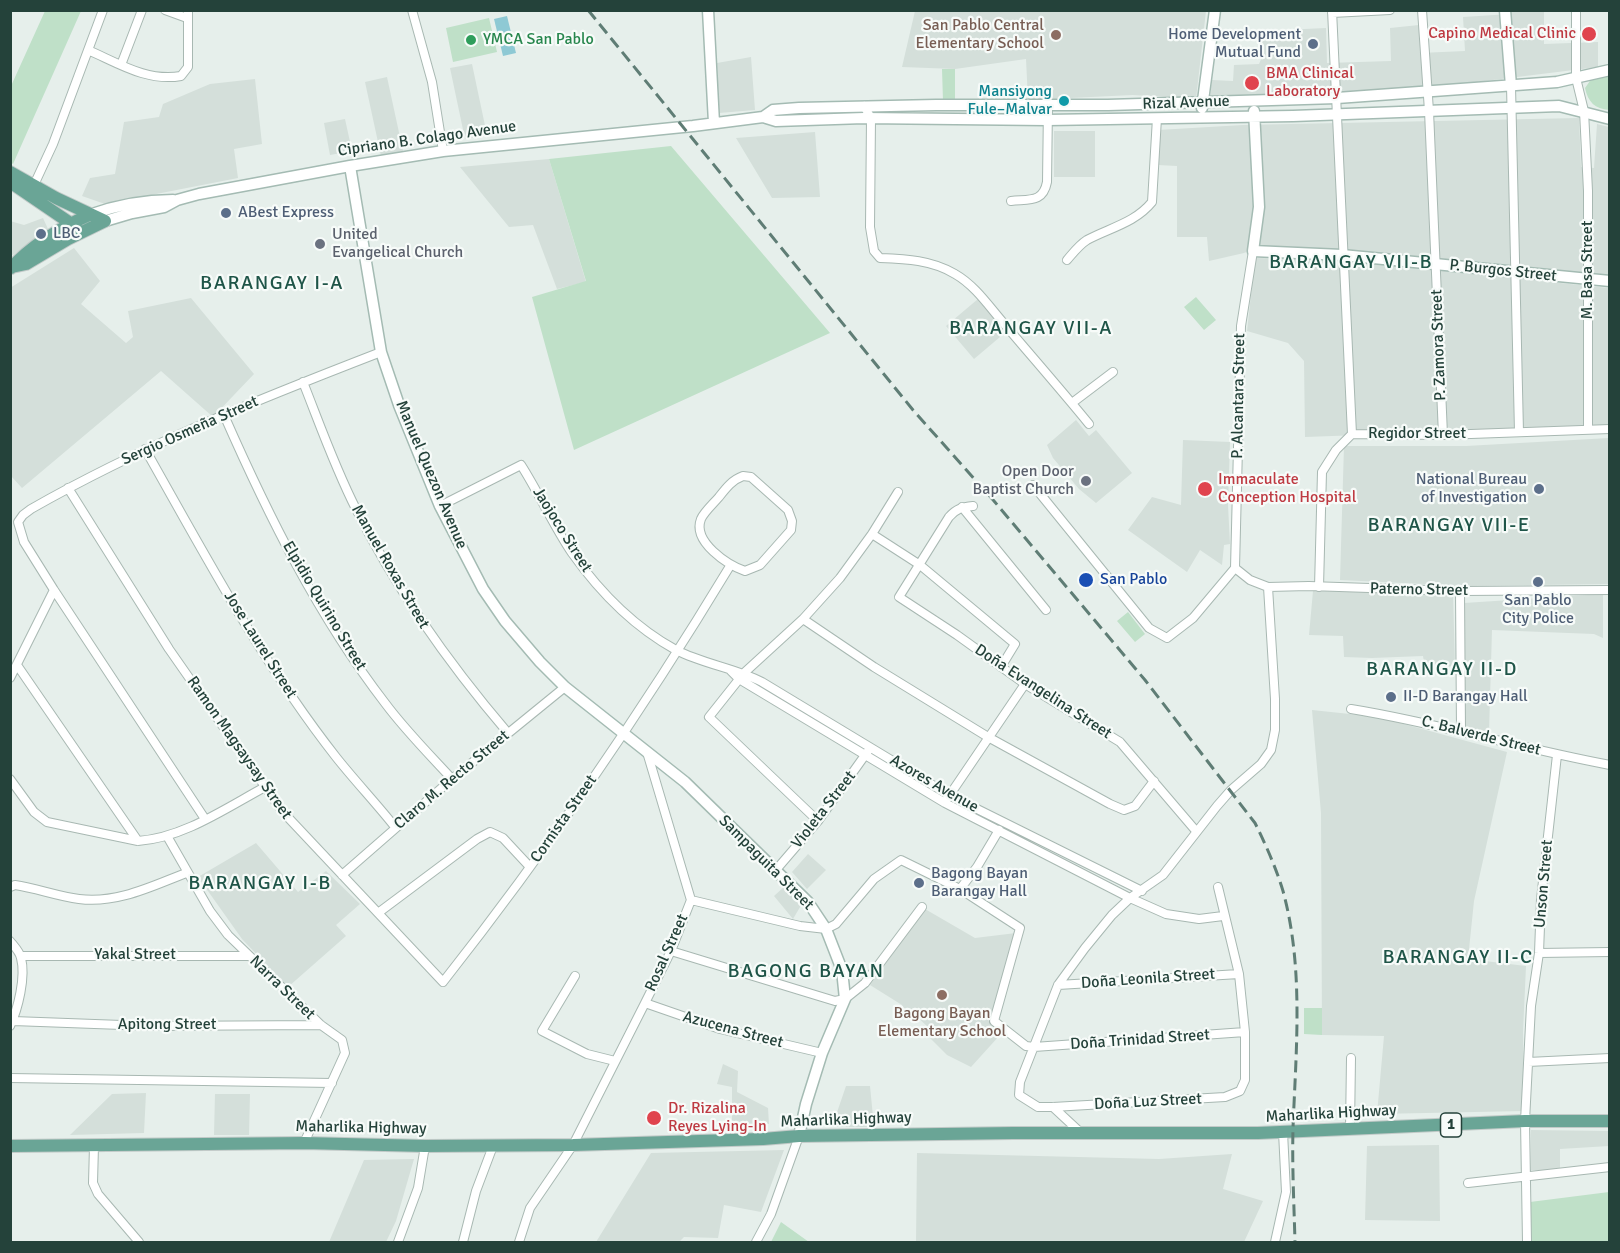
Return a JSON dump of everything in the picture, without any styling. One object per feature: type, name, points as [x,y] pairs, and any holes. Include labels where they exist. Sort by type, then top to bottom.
[{"type":"main road","points":[[708,10],[714,123]]},
{"type":"main road","points":[[1200,117],[1215,10]]},
{"type":"main road","points":[[1505,10],[1511,86]]},
{"type":"main road","name":"Rizal Avenue","points":[[763,117],[773,110],[864,106],[1108,105],[1337,98],[1557,82],[1610,70]]},
{"type":"main road","name":"P. Alcantara Street","points":[[1253,101],[1259,207],[1253,251]]},
{"type":"main road","points":[[936,105],[936,119]]},
{"type":"main road","points":[[1107,119],[1108,105]]},
{"type":"main road","points":[[992,106],[992,118]]},
{"type":"main road","name":"Rizal Avenue","points":[[684,127],[763,117],[776,121],[871,118],[1047,120],[1254,117],[1559,106],[1610,119]]},
{"type":"main road","name":"Cipriano B. Colago Avenue","points":[[11,268],[21,256],[53,233],[89,215],[116,206],[143,201],[177,200],[350,166],[443,151],[684,127]]},
{"type":"main road","name":"Manuel Quezon Avenue","points":[[350,166],[381,352],[399,405],[440,506],[483,589],[505,621],[565,687],[647,750]]},
{"type":"main road","points":[[10,172],[89,215],[105,221]]},
{"type":"main road","points":[[10,182],[82,232]]},
{"type":"main road","name":"Cipriano B. Colago Avenue","points":[[11,268],[26,264],[105,221],[164,207],[177,200]]},
{"type":"main road","name":"P. Burgos Street","points":[[1253,251],[1342,255],[1610,281]]},
{"type":"main road","name":"Sampaguita Street","points":[[647,750],[685,782],[808,902],[826,929],[842,970],[845,999],[822,1053],[799,1136]]},
{"type":"main road","name":"Maharlika Highway","points":[[10,1146],[304,1143],[424,1146],[573,1145],[799,1136],[1283,1132],[1525,1121],[1610,1121]]},
{"type":"street","points":[[34,185],[53,144],[103,10]]},
{"type":"street","points":[[121,64],[142,10]]},
{"type":"street","points":[[88,50],[140,74],[181,76],[188,67],[187,14],[165,10]]},
{"type":"street","points":[[412,10],[432,82],[443,151]]},
{"type":"street","points":[[1352,434],[1332,12],[1390,10]]},
{"type":"street","name":"P. Zamora Street","points":[[1422,10],[1429,111],[1443,435]]},
{"type":"street","name":"M. Basa Street","points":[[1576,10],[1576,78],[1584,111],[1588,191],[1588,429]]},
{"type":"street","points":[[1511,86],[1519,432]]},
{"type":"street","points":[[1011,201],[1039,197],[1045,192],[1048,105]]},
{"type":"street","points":[[864,106],[871,118],[870,227],[874,251],[880,258],[921,261],[940,266],[956,274],[971,286],[1089,424]]},
{"type":"street","points":[[1067,260],[1085,241],[1130,220],[1152,202],[1157,118]]},
{"type":"street","name":"P. Alcantara Street","points":[[1235,568],[1241,326],[1253,251]]},
{"type":"street","name":"Sergio Osmeña Street","points":[[54,590],[20,533],[18,522],[23,515],[68,488],[145,449],[303,382],[381,352]]},
{"type":"street","points":[[1072,404],[1113,372]]},
{"type":"street","name":"Manuel Roxas Street","points":[[303,382],[338,471],[355,509],[379,552],[436,643],[508,733]]},
{"type":"street","name":"Elpidio Quirino Street","points":[[224,415],[262,499],[338,636],[384,703],[452,779]]},
{"type":"street","name":"Regidor Street","points":[[1319,586],[1322,472],[1336,450],[1352,434],[1443,435],[1610,429]]},
{"type":"street","name":"Jose Laurel Street","points":[[145,449],[237,611],[303,711],[336,757],[395,827]]},
{"type":"street","name":"Jaojoco Street","points":[[440,506],[521,465],[572,552],[601,589],[630,619],[676,650]]},
{"type":"street","points":[[743,476],[751,477],[788,510],[792,520],[790,530],[760,565],[745,571],[730,566],[701,539],[699,529],[701,518],[734,479],[743,476]]},
{"type":"street","points":[[1033,485],[1138,616],[1149,628],[1167,638],[1193,618],[1235,568]]},
{"type":"street","name":"Ramon Magsaysay Street","points":[[68,488],[169,649],[293,824],[443,982]]},
{"type":"street","points":[[818,821],[709,717],[741,676],[803,619],[840,578],[872,534],[898,492]]},
{"type":"street","points":[[920,565],[954,511],[962,507],[973,506]]},
{"type":"street","points":[[962,507],[1046,610]]},
{"type":"street","points":[[872,534],[920,565],[1015,644],[1001,667]]},
{"type":"street","name":"Doña Evangelina Street","points":[[920,565],[898,597],[1025,684],[1120,742],[1196,831]]},
{"type":"street","name":"Cornista Street","points":[[443,982],[530,867],[624,734],[730,566]]},
{"type":"street","name":"Paterno Street","points":[[1235,568],[1250,580],[1268,587],[1319,586],[1460,591],[1610,590]]},
{"type":"street","points":[[691,900],[800,926],[826,929],[836,924],[874,879],[901,860],[960,889],[1020,928],[994,1021],[1026,1046],[1034,1047],[1058,985],[1092,940],[1112,915],[1163,874],[1231,790],[1261,764],[1271,750],[1275,730],[1275,699],[1268,587]]},
{"type":"street","points":[[54,590],[205,819]]},
{"type":"street","points":[[10,678],[54,590]]},
{"type":"street","points":[[1460,591],[1461,732]]},
{"type":"street","points":[[803,619],[874,667],[988,737],[1110,804],[1124,810],[1135,806],[1154,781]]},
{"type":"street","name":"Azores Avenue","points":[[676,650],[741,676],[866,756],[947,799],[1142,891]]},
{"type":"street","points":[[17,665],[138,841]]},
{"type":"street","name":"Azores Avenue","points":[[741,676],[762,682],[872,747],[947,799],[999,830],[1131,898],[1166,914],[1199,919],[1223,916]]},
{"type":"street","points":[[947,799],[1025,684]]},
{"type":"street","name":"Claro M. Recto Street","points":[[342,874],[452,779],[565,687]]},
{"type":"street","name":"C. Balverde Street","points":[[1351,709],[1399,717],[1557,755],[1610,765]]},
{"type":"street","name":"Violeta Street","points":[[775,871],[818,821],[872,747]]},
{"type":"street","name":"Rosal Street","points":[[519,1242],[530,1208],[573,1145],[671,951],[691,900],[647,750]]},
{"type":"street","name":"Unson Street","points":[[1527,1242],[1525,1121],[1530,1006],[1539,953],[1541,898],[1557,755]]},
{"type":"street","points":[[10,779],[34,812],[47,822],[138,841],[167,836],[265,787]]},
{"type":"street","points":[[960,889],[977,867],[999,830]]},
{"type":"street","points":[[378,913],[477,839],[490,832],[503,838],[530,867]]},
{"type":"street","name":"Narra Street","points":[[167,836],[186,873],[228,935],[321,1024],[342,1040],[345,1053],[304,1143]]},
{"type":"street","points":[[10,887],[15,885],[96,901],[133,894],[186,873]]},
{"type":"street","points":[[1218,887],[1223,916],[1239,974],[1245,1032]]},
{"type":"street","points":[[671,951],[835,1001],[845,999],[866,983],[922,907]]},
{"type":"street","points":[[10,941],[21,956],[21,993],[12,1024]]},
{"type":"street","points":[[1539,953],[1610,952]]},
{"type":"street","name":"Yakal Street","points":[[21,956],[249,956]]},
{"type":"street","name":"Doña Leonila Street","points":[[1058,985],[1239,974]]},
{"type":"street","points":[[575,976],[542,1031],[587,1054],[615,1061]]},
{"type":"street","name":"Azucena Street","points":[[645,1003],[720,1029],[822,1053]]},
{"type":"street","name":"Apitong Street","points":[[12,1024],[149,1026],[321,1024]]},
{"type":"street","name":"Doña Trinidad Street","points":[[1034,1047],[1245,1032]]},
{"type":"street","name":"Doña Luz Street","points":[[1034,1047],[1020,1082],[1019,1095],[1038,1107],[1225,1097],[1240,1091],[1245,1080],[1245,1032]]},
{"type":"street","points":[[1350,1129],[1351,1058]]},
{"type":"street","points":[[1528,1062],[1610,1058]]},
{"type":"street","points":[[10,1078],[332,1083]]},
{"type":"street","name":"Doña Luz Street","points":[[1053,1107],[1082,1134]]},
{"type":"street","points":[[1275,1242],[1286,1192],[1283,1132]]},
{"type":"street","points":[[756,1242],[771,1214],[799,1136]]},
{"type":"street","points":[[94,1146],[93,1183],[98,1194],[139,1242]]},
{"type":"street","points":[[398,1242],[418,1188],[424,1146]]},
{"type":"street","points":[[463,1242],[476,1191],[493,1146]]},
{"type":"street","points":[[1468,1183],[1610,1167]]},
{"type":"shaded area","points":[[1544,10],[1544,44],[1598,42],[1598,67],[1420,89],[1210,98],[1212,80],[1233,81],[1234,65],[1259,64],[1262,57],[1261,31],[1326,28],[1327,63],[1391,61],[1390,28],[1419,25],[1420,53],[1465,51],[1463,17],[1510,14],[1511,11]]},
{"type":"shaded area","name":"San Pablo Central Elementary School","points":[[915,11],[1206,11],[1196,99],[1133,95],[1028,100],[1026,59],[955,69],[902,67]]},
{"type":"shaded area","points":[[751,57],[755,110],[719,113],[717,63]]},
{"type":"shaded area","points":[[472,64],[487,135],[465,139],[450,68]]},
{"type":"shaded area","points":[[387,77],[403,151],[381,156],[365,82]]},
{"type":"shaded area","points":[[255,79],[262,144],[234,149],[238,178],[105,204],[82,196],[90,178],[115,174],[124,122],[159,117],[163,104],[210,84]]},
{"type":"shaded area","points":[[1579,118],[1581,167],[1594,168],[1597,124],[1609,127],[1609,278],[1337,251],[1260,246],[1244,253],[1209,261],[1207,237],[1177,237],[1177,166],[1158,165],[1158,130],[1243,125]]},
{"type":"shaded area","points":[[345,119],[352,151],[330,155],[324,123]]},
{"type":"shaded area","points":[[1054,131],[1095,131],[1095,177],[1054,177]]},
{"type":"shaded area","points":[[815,132],[820,197],[772,198],[736,138]]},
{"type":"shaded area","points":[[549,159],[586,282],[557,289],[533,225],[509,227],[460,167]]},
{"type":"shaded area","points":[[43,218],[48,229],[44,236],[11,256],[10,221],[24,225]]},
{"type":"shaded area","points":[[74,248],[100,281],[81,304],[126,343],[133,337],[128,311],[191,298],[254,374],[213,417],[161,371],[22,488],[11,476],[10,288]]},
{"type":"shaded area","points":[[1255,258],[1337,260],[1609,288],[1609,426],[1305,437],[1304,361],[1288,343],[1247,331]]},
{"type":"shaded area","points":[[978,299],[997,322],[992,326],[1000,337],[974,359],[946,326]]},
{"type":"shaded area","points":[[1076,420],[1089,436],[1096,430],[1132,473],[1096,503],[1079,489],[1053,458],[1047,445]]},
{"type":"shaded area","points":[[1609,438],[1609,584],[1466,586],[1340,580],[1344,446],[1466,446]]},
{"type":"shaded area","points":[[1183,440],[1230,442],[1228,505],[1230,544],[1224,545],[1222,565],[1200,550],[1187,572],[1128,530],[1152,497],[1181,505]]},
{"type":"shaded area","points":[[1313,591],[1453,593],[1455,666],[1425,668],[1423,656],[1344,657],[1343,636],[1309,635]]},
{"type":"shaded area","points":[[1603,594],[1603,638],[1594,634],[1492,630],[1489,732],[1465,727],[1464,603]]},
{"type":"shaded area","points":[[1312,710],[1378,717],[1507,752],[1474,901],[1468,959],[1526,966],[1523,1032],[1524,1111],[1377,1114],[1384,1036],[1322,1035],[1321,813]]},
{"type":"shaded area","points":[[256,843],[298,892],[326,871],[360,904],[336,925],[346,936],[288,987],[242,939],[198,877]]},
{"type":"shaded area","points":[[808,854],[826,870],[807,889],[792,872]]},
{"type":"shaded area","points":[[785,886],[803,902],[793,919],[774,896]]},
{"type":"shaded area","name":"Bagong Bayan Elementary School","points":[[925,909],[975,938],[1016,933],[991,1018],[993,1026],[1000,1035],[971,1067],[947,1055],[926,1034],[930,1029],[912,1012],[905,1019],[897,1012],[902,1005],[870,985]]},
{"type":"shaded area","points":[[723,1064],[738,1071],[737,1092],[768,1108],[769,1124],[732,1125],[732,1087],[717,1084]]},
{"type":"shaded area","points":[[846,1086],[870,1086],[874,1127],[832,1127]]},
{"type":"shaded area","points":[[146,1093],[144,1133],[70,1135],[112,1094]]},
{"type":"shaded area","points":[[215,1094],[250,1094],[249,1135],[214,1135]]},
{"type":"shaded area","points":[[1531,1130],[1609,1131],[1609,1146],[1560,1149],[1560,1170],[1531,1170]]},
{"type":"shaded area","points":[[1439,1145],[1440,1221],[1365,1220],[1367,1146]]},
{"type":"shaded area","points":[[784,1150],[761,1212],[724,1205],[718,1238],[684,1237],[679,1242],[596,1242],[651,1153]]},
{"type":"shaded area","points":[[917,1153],[1159,1159],[1232,1154],[1223,1189],[1263,1201],[1244,1242],[916,1242]]},
{"type":"shaded area","points":[[414,1159],[396,1221],[386,1242],[329,1242],[364,1160]]},
{"type":"green space","points":[[45,11],[81,11],[13,164],[10,162],[11,86]]},
{"type":"green space","name":"YMCA San Pablo","points":[[489,18],[497,52],[453,62],[446,28]]},
{"type":"green space","points":[[942,69],[955,69],[955,101],[943,101]]},
{"type":"green space","points":[[1609,74],[1609,110],[1593,104],[1585,88],[1592,78]]},
{"type":"green space","points":[[671,146],[830,333],[574,450],[532,297],[586,281],[549,159]]},
{"type":"green space","points":[[1196,297],[1216,320],[1204,330],[1184,307]]},
{"type":"green space","points":[[1128,612],[1145,634],[1135,642],[1117,621]]},
{"type":"green space","points":[[1304,1008],[1322,1008],[1322,1035],[1304,1034]]},
{"type":"green space","points":[[1609,1192],[1609,1241],[1531,1242],[1530,1202]]},
{"type":"green space","points":[[781,1222],[809,1242],[771,1242]]},
{"type":"water","points":[[507,16],[516,53],[503,56],[494,19]]},
{"type":"railway","points":[[588,10],[913,410],[994,501],[1145,680],[1255,823],[1283,891],[1294,949],[1297,1009],[1293,1142],[1295,1242]]},
{"type":"place","name":"Capino Medical Clinic","points":[[1589,34]]},
{"type":"place","name":"San Pablo Central Elementary School","points":[[1056,35]]},
{"type":"place","name":"YMCA San Pablo","points":[[471,40]]},
{"type":"place","name":"Home Development Mutual Fund","points":[[1313,44]]},
{"type":"place","name":"BMA Clinical Laboratory","points":[[1252,83]]},
{"type":"place","name":"Mansiyong Fule–Malvar","points":[[1064,101]]},
{"type":"place","name":"ABest Express","points":[[226,213]]},
{"type":"place","name":"LBC","points":[[41,234]]},
{"type":"place","name":"United Evangelical Church","points":[[320,244]]},
{"type":"place","name":"Open Door Baptist Church","points":[[1086,481]]},
{"type":"place","name":"Immaculate Conception Hospital","points":[[1205,489]]},
{"type":"place","name":"National Bureau of Investigation","points":[[1539,489]]},
{"type":"place","name":"San Pablo","points":[[1086,580]]},
{"type":"place","name":"San Pablo City Police","points":[[1538,582]]},
{"type":"place","name":"II-D Barangay Hall","points":[[1391,697]]},
{"type":"place","name":"Bagong Bayan Barangay Hall","points":[[919,883]]},
{"type":"place","name":"Bagong Bayan Elementary School","points":[[942,995]]},
{"type":"place","name":"Dr. Rizalina Reyes Lying-In","points":[[654,1118]]},
{"type":"district","name":"BARANGAY VII-B","points":[[1351,263]]},
{"type":"district","name":"BARANGAY I-A","points":[[272,284]]},
{"type":"district","name":"BARANGAY VII-A","points":[[1031,329]]},
{"type":"district","name":"BARANGAY VII-E","points":[[1449,526]]},
{"type":"district","name":"BARANGAY II-D","points":[[1442,670]]},
{"type":"district","name":"BARANGAY I-B","points":[[260,884]]},
{"type":"district","name":"BARANGAY II-C","points":[[1458,958]]},
{"type":"district","name":"BAGONG BAYAN","points":[[806,972]]}]
